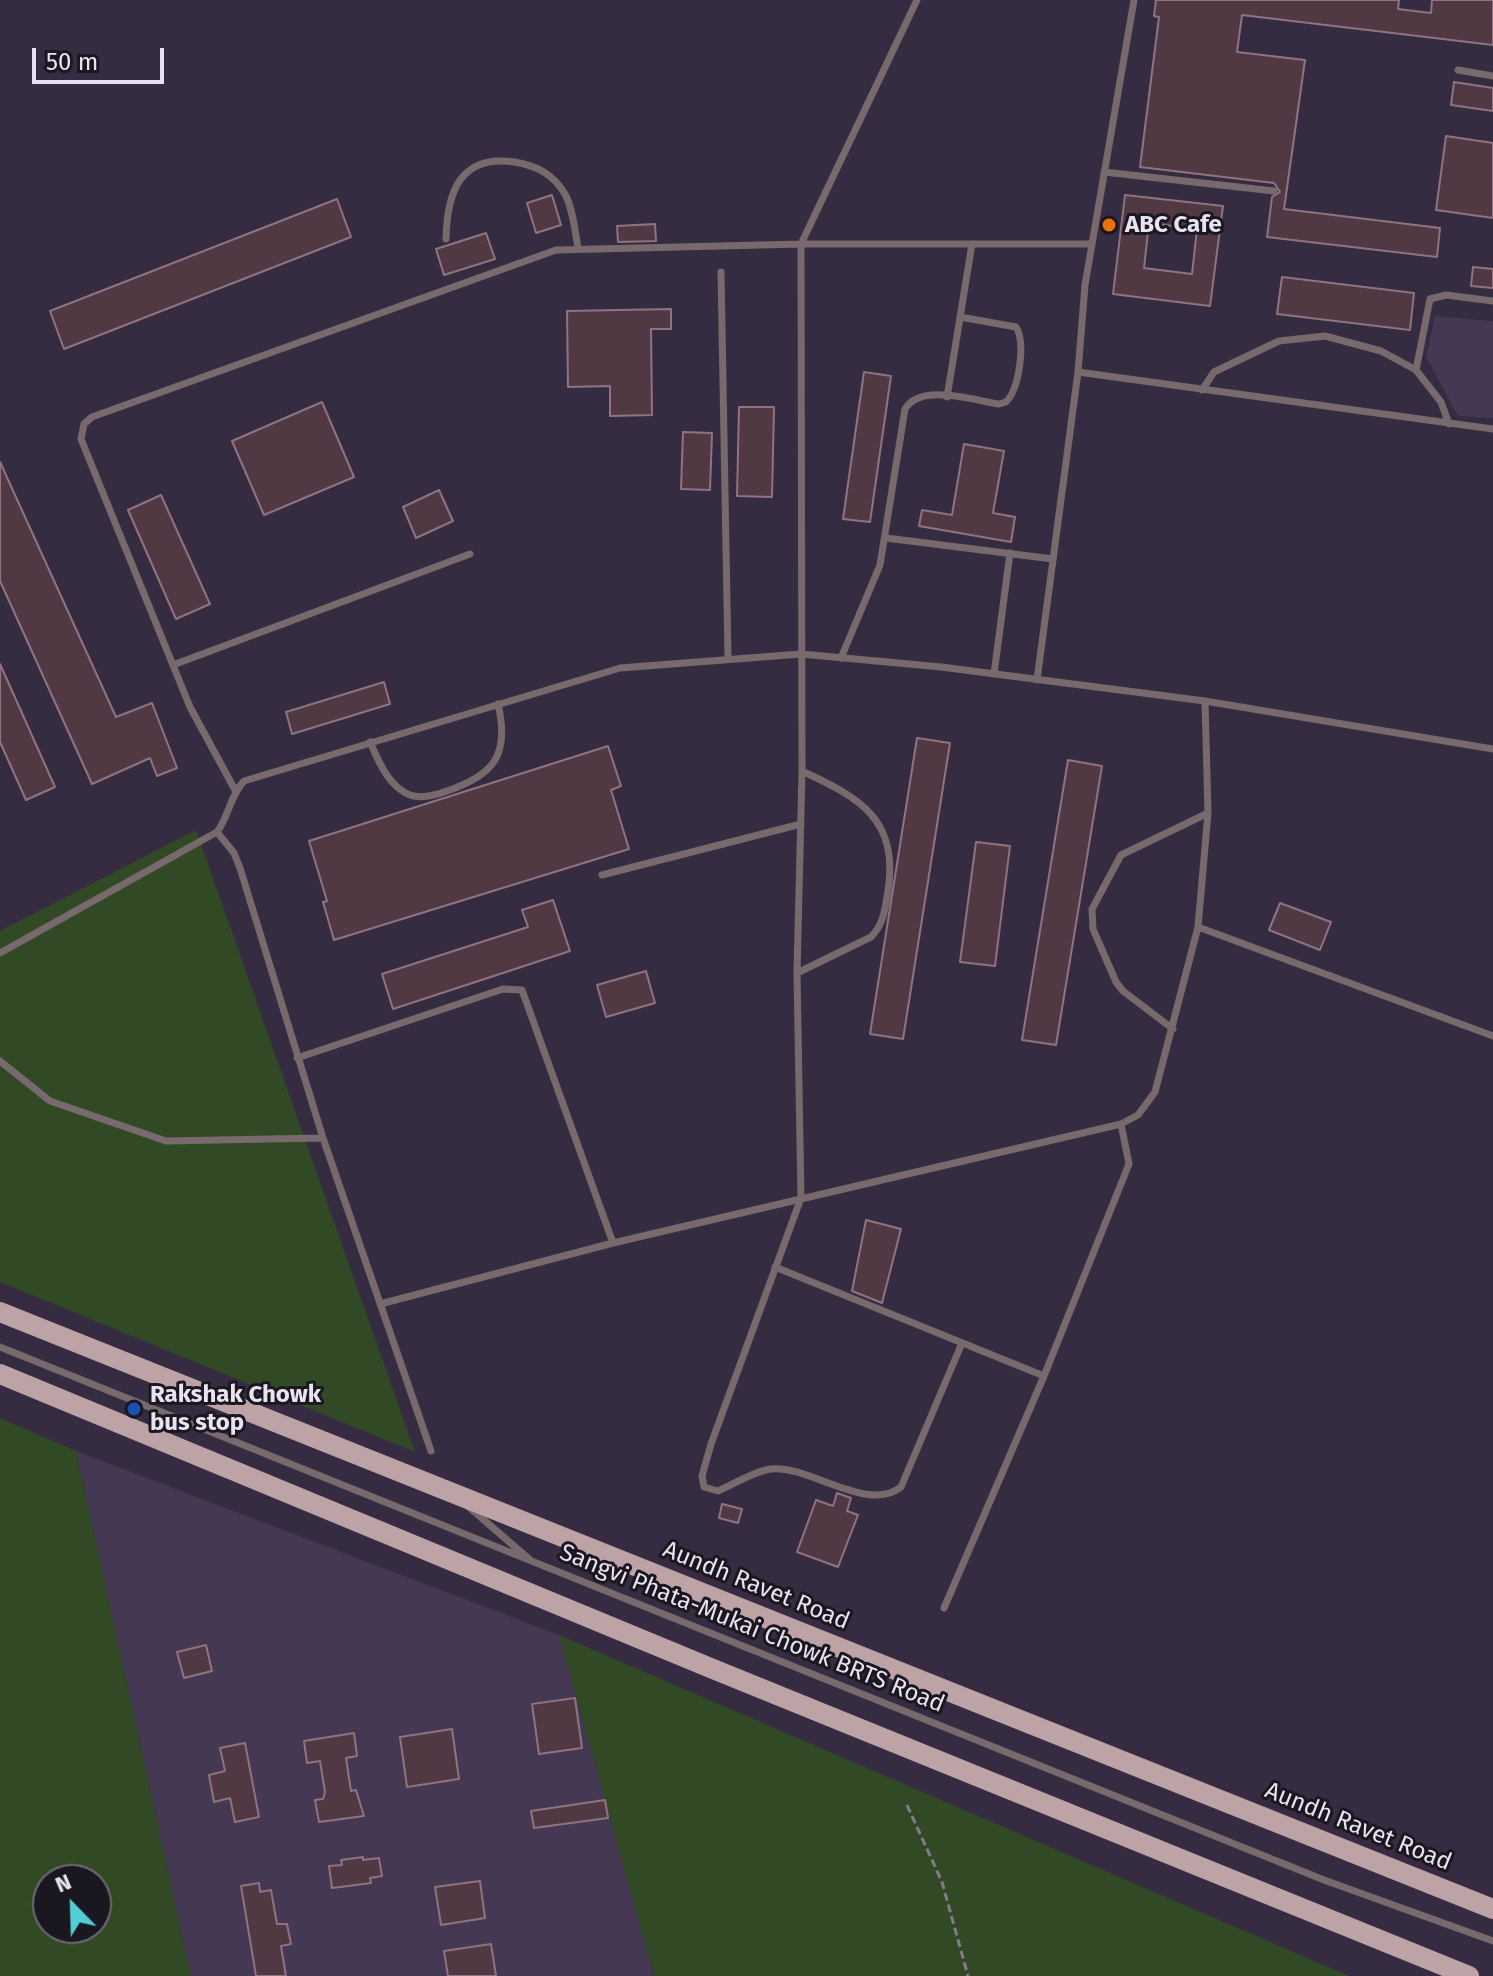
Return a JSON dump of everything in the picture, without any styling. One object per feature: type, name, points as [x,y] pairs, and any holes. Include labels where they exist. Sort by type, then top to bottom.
[{"type":"main road","name":"Aundh Ravet Road","points":[[0,1312],[1493,1909]]},
{"type":"main road","points":[[0,1374],[713,1669],[1469,1976]]},
{"type":"lane","points":[[917,0],[801,244],[802,771],[797,973],[801,1198],[711,1444],[702,1476],[704,1487],[718,1491],[771,1469],[873,1495],[893,1493],[901,1487],[962,1343]]},
{"type":"lane","points":[[1037,680],[1092,244],[1134,0]]},
{"type":"lane","points":[[1458,70],[1493,76]]},
{"type":"lane","points":[[446,239],[450,198],[461,179],[476,164],[499,160],[531,165],[550,175],[566,195],[578,248]]},
{"type":"lane","points":[[1104,172],[1274,191]]},
{"type":"lane","points":[[947,397],[972,244]]},
{"type":"lane","points":[[235,790],[190,707],[81,439],[84,424],[92,417],[540,255],[578,248],[1092,244]]},
{"type":"lane","points":[[721,272],[728,658]]},
{"type":"lane","points":[[1416,370],[1430,299],[1446,295],[1493,301]]},
{"type":"lane","points":[[841,658],[877,575],[886,538],[905,409],[916,396],[999,404],[1006,402],[1013,393],[1021,341],[1016,327],[960,317]]},
{"type":"lane","points":[[1202,390],[1214,372],[1291,339],[1338,338],[1381,351],[1416,370],[1441,402],[1449,424]]},
{"type":"lane","points":[[1078,372],[1493,429]]},
{"type":"lane","points":[[886,538],[1053,559]]},
{"type":"lane","points":[[994,674],[1010,553]]},
{"type":"lane","points":[[173,665],[470,554]]},
{"type":"lane","points":[[0,953],[217,832],[226,820],[235,790],[256,776],[620,668],[801,654],[994,674],[1205,701],[1493,749]]},
{"type":"lane","points":[[380,1304],[613,1243],[1121,1124],[1138,1115],[1148,1105],[1173,1029],[1198,927],[1208,813],[1205,701]]},
{"type":"lane","points":[[370,742],[386,777],[411,796],[437,795],[479,781],[499,755],[502,723],[498,704]]},
{"type":"lane","points":[[797,973],[871,937],[879,929],[890,878],[889,849],[881,825],[850,794],[802,771]]},
{"type":"lane","points":[[1173,1029],[1116,982],[1093,929],[1092,909],[1121,855],[1208,813]]},
{"type":"lane","points":[[602,875],[801,824]]},
{"type":"lane","points":[[217,832],[234,853],[240,868],[323,1138],[431,1451]]},
{"type":"lane","points":[[1198,927],[1493,1036]]},
{"type":"lane","points":[[297,1058],[503,989],[522,990],[613,1243]]},
{"type":"lane","points":[[0,1061],[50,1101],[166,1141],[323,1138]]},
{"type":"lane","points":[[944,1608],[1044,1376],[1129,1164],[1121,1124]]},
{"type":"lane","points":[[775,1267],[1044,1376]]},
{"type":"lane","name":"Sangvi Phata-Mukai Chowk BRTS Road","points":[[0,1347],[1324,1880],[1493,1941]]},
{"type":"lane","points":[[450,1491],[534,1563]]},
{"type":"path","points":[[907,1805],[942,1882],[968,1976]]},
{"type":"shaded area","points":[[1435,316],[1493,321],[1493,418],[1458,416],[1426,357]]},
{"type":"shaded area","points":[[76,1451],[559,1635],[654,1976],[191,1976]]},
{"type":"green space","points":[[196,830],[415,1452],[0,1282],[0,931]]},
{"type":"green space","points":[[0,1418],[76,1451],[191,1976],[0,1976]]},
{"type":"green space","points":[[559,1635],[1349,1976],[654,1976]]},
{"type":"building","points":[[1156,0],[1399,0],[1398,9],[1431,13],[1432,0],[1493,0],[1493,45],[1242,15],[1237,52],[1305,60],[1284,209],[1440,228],[1437,257],[1267,237],[1272,197],[1280,192],[1274,183],[1140,167],[1159,17],[1154,16]]},
{"type":"building","points":[[1454,82],[1493,88],[1493,111],[1451,105]]},
{"type":"building","points":[[1446,136],[1493,143],[1493,218],[1436,210]]},
{"type":"building","points":[[552,195],[561,225],[536,233],[527,203]]},
{"type":"building","points":[[1125,195],[1223,206],[1210,306],[1113,294]],"holes":[[[1149,223],[1197,229],[1192,274],[1144,268]]]},
{"type":"building","points":[[337,199],[351,237],[64,349],[50,311]]},
{"type":"building","points":[[655,224],[656,241],[618,242],[617,226]]},
{"type":"building","points":[[486,233],[495,259],[444,275],[436,249]]},
{"type":"building","points":[[1473,267],[1493,269],[1493,288],[1471,286]]},
{"type":"building","points":[[1282,277],[1414,293],[1410,330],[1277,314]]},
{"type":"building","points":[[671,309],[671,329],[651,329],[652,415],[610,416],[610,386],[568,387],[567,311]]},
{"type":"building","points":[[864,372],[891,376],[870,522],[843,519]]},
{"type":"building","points":[[322,402],[354,477],[264,515],[232,441]]},
{"type":"building","points":[[739,407],[774,407],[772,497],[737,496]]},
{"type":"building","points":[[683,432],[712,433],[710,490],[681,489]]},
{"type":"building","points":[[964,444],[1004,451],[993,513],[1015,517],[1011,542],[919,526],[922,510],[952,515]]},
{"type":"building","points":[[0,462],[116,717],[152,703],[177,768],[157,776],[150,758],[92,784],[0,581]]},
{"type":"building","points":[[439,490],[453,521],[416,538],[403,507]]},
{"type":"building","points":[[161,495],[210,604],[176,619],[128,510]]},
{"type":"building","points":[[0,664],[55,787],[26,800],[0,742]]},
{"type":"building","points":[[384,682],[390,704],[292,734],[286,712]]},
{"type":"building","points":[[917,738],[950,743],[903,1039],[870,1034]]},
{"type":"building","points":[[608,746],[621,786],[611,790],[629,849],[334,940],[323,902],[327,901],[309,841]]},
{"type":"building","points":[[1068,760],[1102,766],[1056,1045],[1022,1040]]},
{"type":"building","points":[[976,842],[1010,846],[995,966],[960,962]]},
{"type":"building","points":[[553,900],[570,951],[393,1009],[382,974],[528,927],[522,910]]},
{"type":"building","points":[[1280,903],[1331,922],[1320,950],[1269,930]]},
{"type":"building","points":[[646,971],[655,1003],[606,1017],[597,985]]},
{"type":"building","points":[[866,1220],[901,1229],[882,1303],[852,1291]]},
{"type":"building","points":[[837,1493],[851,1498],[847,1511],[858,1515],[838,1567],[797,1552],[816,1500],[833,1506]]},
{"type":"building","points":[[722,1504],[742,1509],[738,1523],[719,1518]]},
{"type":"building","points":[[206,1645],[212,1671],[184,1678],[177,1652]]},
{"type":"building","points":[[575,1698],[582,1748],[539,1754],[532,1704]]},
{"type":"building","points":[[452,1729],[459,1779],[407,1787],[400,1737]]},
{"type":"building","points":[[354,1733],[357,1756],[346,1758],[351,1791],[356,1790],[364,1816],[319,1822],[315,1800],[323,1799],[325,1792],[320,1761],[307,1763],[304,1741]]},
{"type":"building","points":[[245,1743],[259,1817],[235,1822],[230,1798],[214,1802],[209,1775],[225,1771],[220,1748]]},
{"type":"building","points":[[605,1800],[608,1818],[534,1828],[531,1811]]},
{"type":"building","points":[[363,1857],[363,1860],[379,1858],[382,1876],[370,1878],[371,1883],[332,1888],[329,1866],[342,1865],[341,1860]]},
{"type":"building","points":[[480,1881],[485,1918],[441,1925],[435,1887]]},
{"type":"building","points":[[259,1883],[260,1892],[271,1890],[277,1924],[287,1924],[291,1944],[281,1946],[286,1976],[256,1976],[241,1886]]},
{"type":"building","points":[[491,1944],[496,1976],[448,1976],[444,1951]]},
{"type":"place","name":"ABC Cafe","points":[[1109,225]]},
{"type":"place","name":"Rakshak Chowk bus stop","points":[[134,1409]]}]
